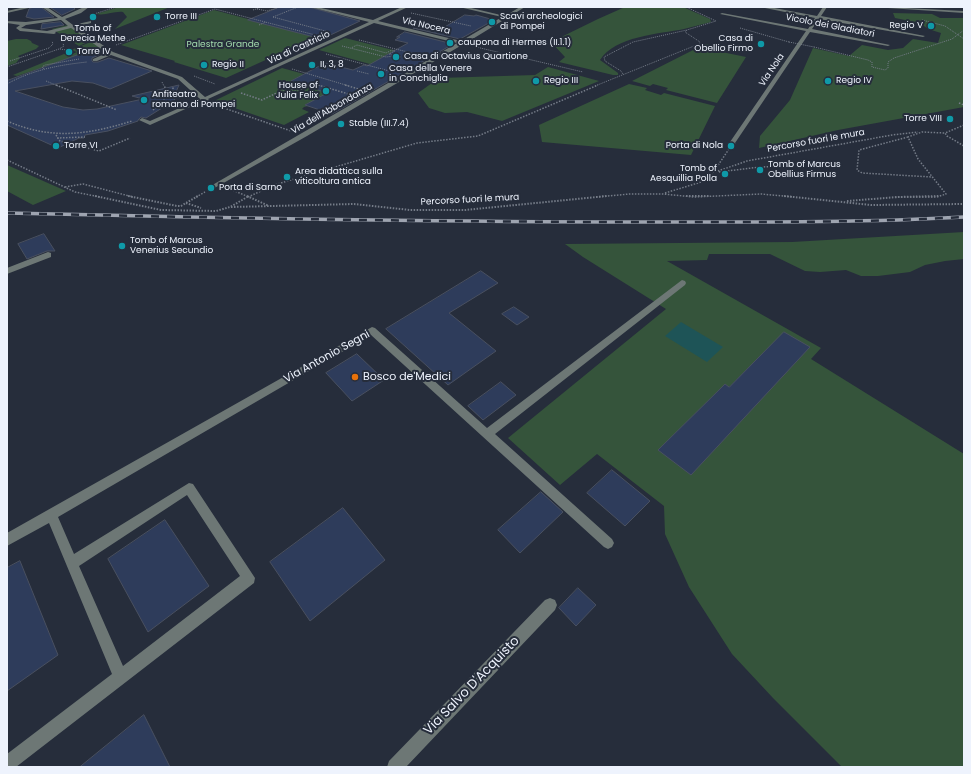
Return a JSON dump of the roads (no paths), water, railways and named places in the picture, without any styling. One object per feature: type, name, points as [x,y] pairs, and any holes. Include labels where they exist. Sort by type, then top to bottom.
[{"type":"street","points":[[7,8],[15,7]]},
{"type":"street","points":[[7,12],[32,7]]},
{"type":"street","points":[[44,7],[112,53],[180,78],[207,101]]},
{"type":"street","points":[[7,22],[25,24],[62,18],[74,15],[87,7]]},
{"type":"street","name":"Via Nocera","points":[[312,7],[464,44]]},
{"type":"street","name":"Via di Castricio","points":[[142,120],[150,124],[207,101],[406,7]]},
{"type":"street","points":[[461,7],[506,17]]},
{"type":"street","name":"Via dell'Abbondanza","points":[[211,188],[464,44],[523,7]]},
{"type":"street","points":[[762,7],[923,36]]},
{"type":"street","name":"Via Nola","points":[[732,144],[825,7]]},
{"type":"street","points":[[888,7],[944,9],[964,12]]},
{"type":"street","name":"Vicolo dei Gladiatori","points":[[722,14],[888,45]]},
{"type":"street","points":[[25,24],[18,28],[20,30],[51,33],[89,22]]},
{"type":"street","points":[[95,60],[112,53]]},
{"type":"street","points":[[7,272],[48,255]]},
{"type":"street","points":[[487,434],[682,283]]},
{"type":"street","name":"Via Antonio Segni","points":[[7,540],[372,330],[608,543]]},
{"type":"street","points":[[7,764],[249,578],[189,488],[72,563]]},
{"type":"street","points":[[51,514],[120,677]]},
{"type":"street","name":"Via Salvo D'Acquisto","points":[[395,767],[550,605]]},
{"type":"tunnel","points":[[731,146],[733,142]]},
{"type":"railway","points":[[7,213],[166,217],[563,222],[803,222],[964,217]]},
{"type":"place","name":"Tomb of Derecia Methe","points":[[93,17]]},
{"type":"place","name":"Torre III","points":[[157,17]]},
{"type":"place","name":"Scavi archeologici di Pompei","points":[[492,22]]},
{"type":"place","name":"Regio V","points":[[931,26]]},
{"type":"place","name":"caupona di Hermes (II.1.1)","points":[[450,43]]},
{"type":"place","name":"Casa di Obellio Firmo","points":[[761,44]]},
{"type":"place","name":"Torre IV","points":[[69,52]]},
{"type":"place","name":"Casa di Octavius Quartione","points":[[396,57]]},
{"type":"place","name":"Regio II","points":[[204,65]]},
{"type":"place","name":"II, 3, 8","points":[[312,65]]},
{"type":"place","name":"Casa della Venere in Conchiglia","points":[[381,74]]},
{"type":"place","name":"Regio III","points":[[536,81]]},
{"type":"place","name":"Regio IV","points":[[828,81]]},
{"type":"place","name":"House of Julia Felix","points":[[326,91]]},
{"type":"place","name":"Anfiteatro romano di Pompei","points":[[144,100]]},
{"type":"place","name":"Torre VIII","points":[[950,119]]},
{"type":"place","name":"Stable (III.7.4)","points":[[341,124]]},
{"type":"place","name":"Torre VI","points":[[56,146]]},
{"type":"place","name":"Porta di Nola","points":[[731,146]]},
{"type":"place","name":"Tomb of Marcus Obellius Firmus","points":[[760,170]]},
{"type":"place","name":"Tomb of Aesquillia Polla","points":[[725,174]]},
{"type":"place","name":"Area didattica sulla viticoltura antica","points":[[287,177]]},
{"type":"place","name":"Porta di Sarno","points":[[211,188]]},
{"type":"place","name":"Tomb of Marcus Venerius Secundio","points":[[122,246]]},
{"type":"place","name":"Bosco de'Medici","points":[[355,377]]},
{"type":"park label","name":"Palestra Grande","points":[[223,45]]}]
